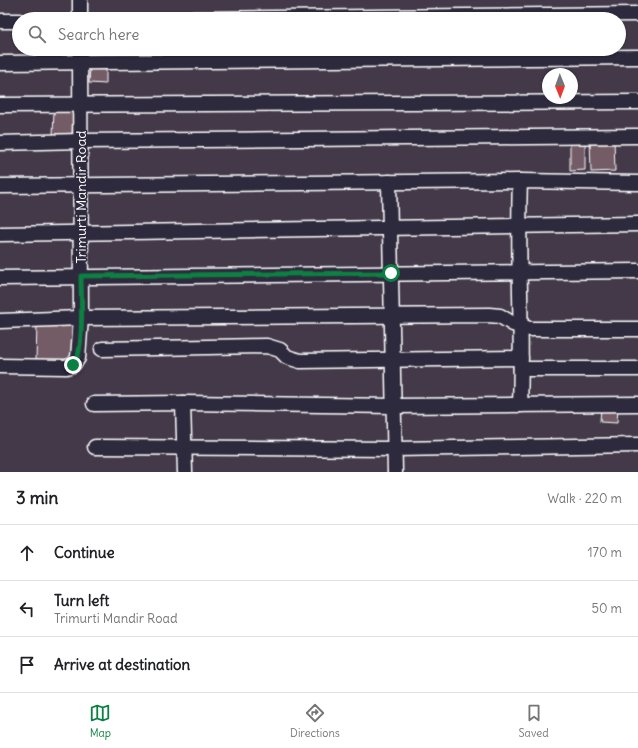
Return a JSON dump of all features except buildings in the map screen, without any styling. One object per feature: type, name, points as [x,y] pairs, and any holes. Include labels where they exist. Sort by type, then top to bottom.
[{"type":"street","points":[[80,0],[80,12]]},
{"type":"street","points":[[626,14],[638,14]]},
{"type":"street","points":[[0,21],[12,21]]},
{"type":"street","points":[[0,63],[80,56],[638,57]]},
{"type":"street","name":"Trimurti Mandir Road","points":[[0,366],[66,366],[73,365],[78,358],[81,318],[82,185],[80,56]]},
{"type":"street","points":[[0,105],[638,102]]},
{"type":"street","points":[[0,143],[638,136]]},
{"type":"street","points":[[0,186],[520,181],[638,183]]},
{"type":"street","points":[[520,181],[518,225],[521,326],[520,405]]},
{"type":"street","points":[[389,182],[393,316],[395,472]]},
{"type":"street","points":[[0,234],[638,224]]},
{"type":"street","points":[[0,278],[638,271]]},
{"type":"street","points":[[0,321],[81,318],[489,315],[500,316],[513,324],[530,329],[638,329]]},
{"type":"street","points":[[102,349],[268,346],[280,350],[287,358],[300,361],[393,360],[521,363],[638,369]]},
{"type":"street","points":[[183,403],[185,472]]},
{"type":"street","points":[[94,404],[183,403],[394,406],[638,404]]},
{"type":"street","points":[[95,447],[395,449],[638,445]]},
{"type":"route","points":[[73,365],[76,363],[78,358],[80,346],[81,276],[391,273]]}]
